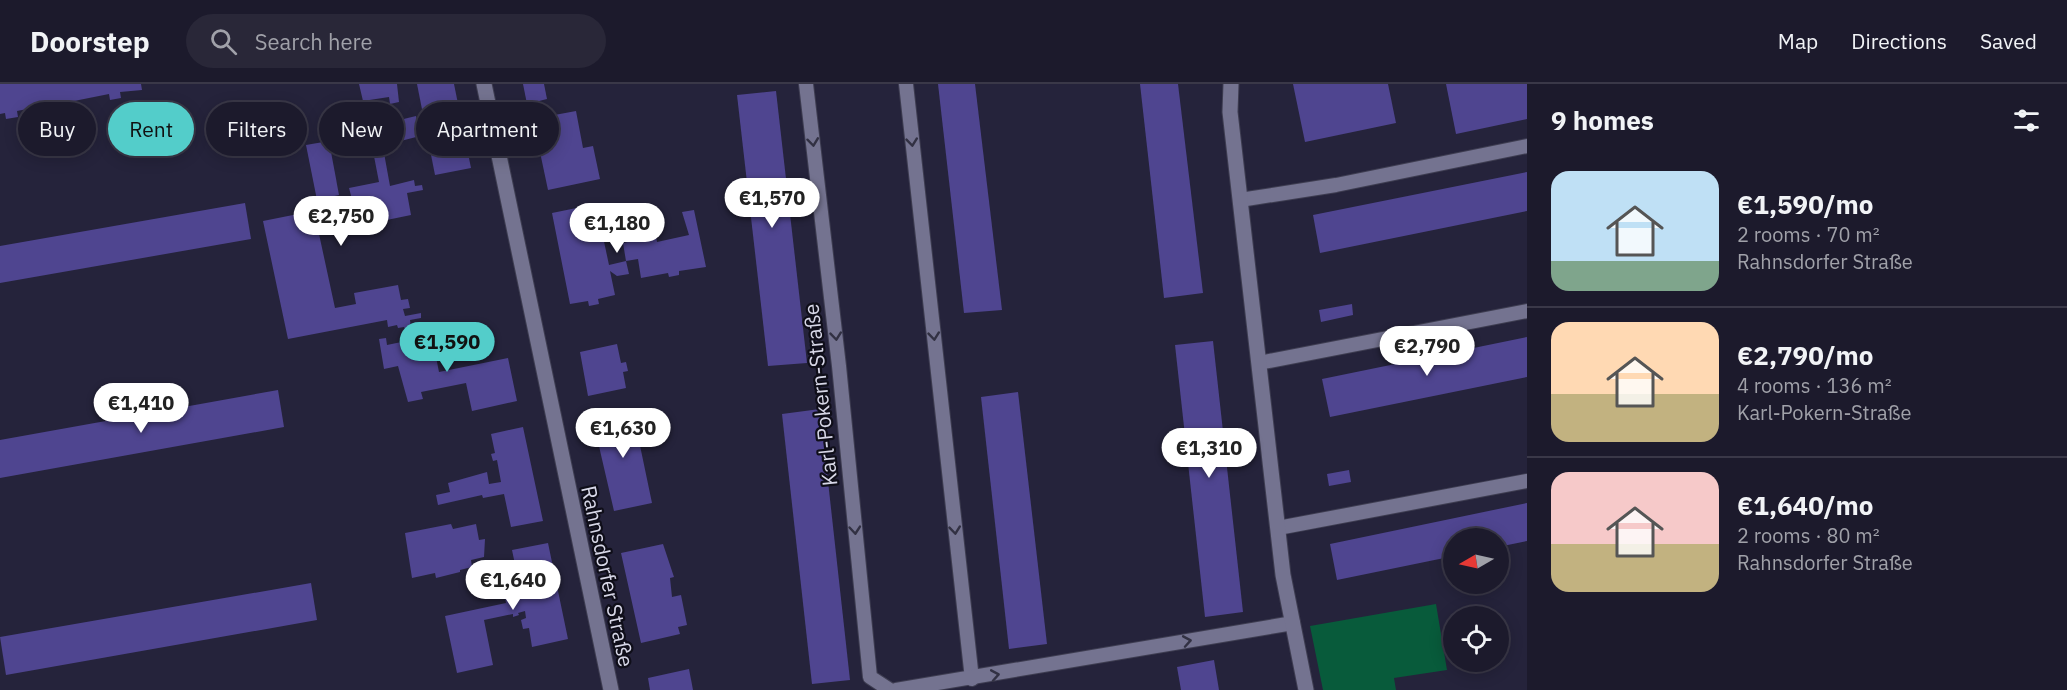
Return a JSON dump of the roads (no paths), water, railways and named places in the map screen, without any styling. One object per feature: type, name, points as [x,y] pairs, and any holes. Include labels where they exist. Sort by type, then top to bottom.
[{"type":"street","name":"Rahnsdorfer Straße","points":[[484,84],[610,690]]},
{"type":"street","points":[[1231,84],[1230,112],[1278,528],[1306,690]]},
{"type":"lane","name":"Karl-Pokern-Straße","points":[[806,84],[839,366],[870,677],[890,690]]},
{"type":"lane","points":[[906,84],[972,679]]},
{"type":"lane","points":[[1240,200],[1336,185],[1527,146]]},
{"type":"lane","points":[[1259,363],[1527,311]]},
{"type":"lane","points":[[1278,528],[1527,481]]},
{"type":"lane","points":[[896,690],[972,679],[1293,623]]}]
